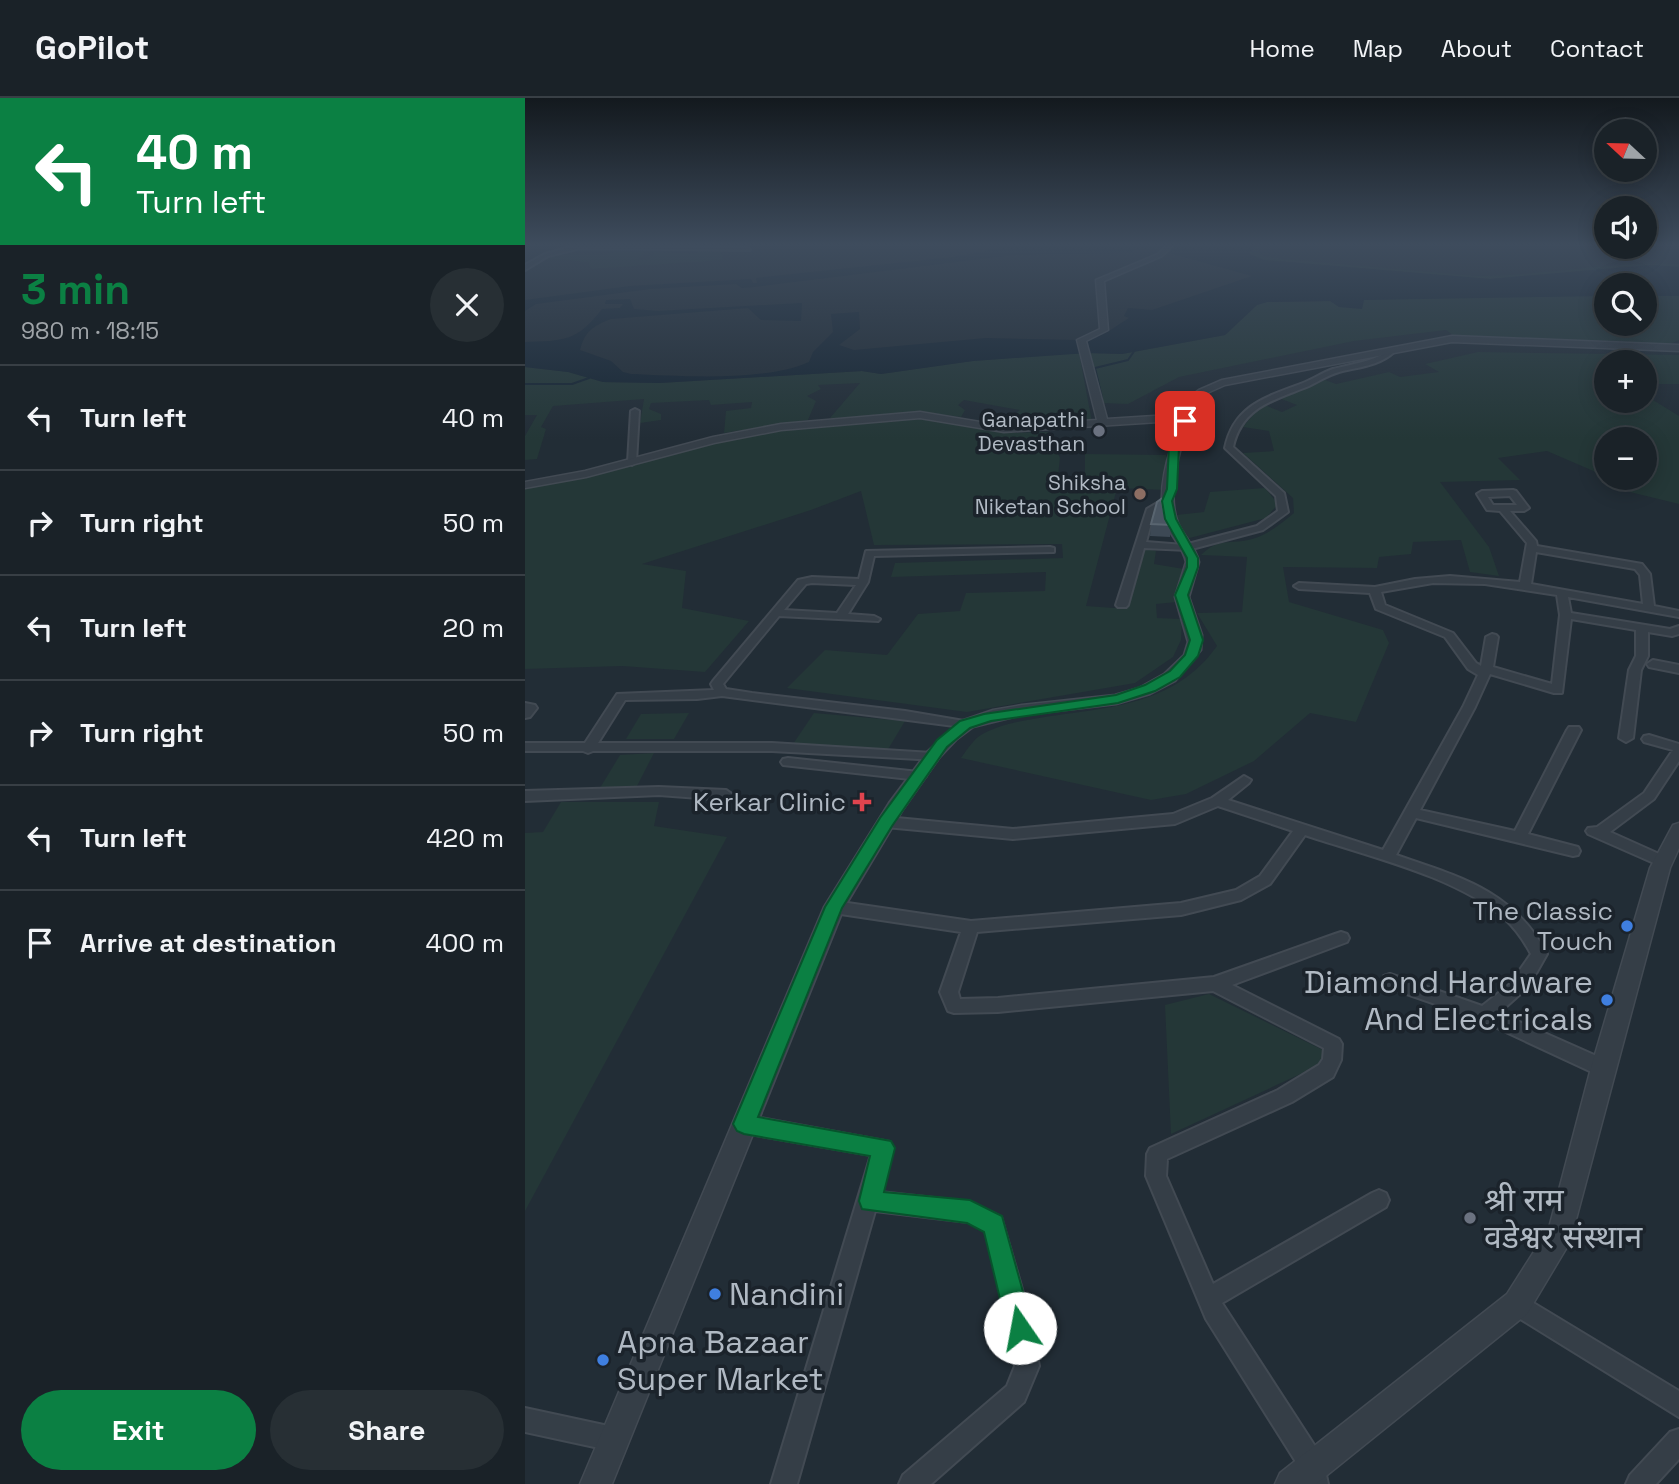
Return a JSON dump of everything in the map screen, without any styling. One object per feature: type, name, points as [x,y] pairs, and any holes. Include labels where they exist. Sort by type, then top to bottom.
[{"type":"street","points":[[1103,310],[1104,330],[1083,338],[1083,349],[1103,424]]},
{"type":"street","points":[[1176,418],[1175,414],[1186,404],[1222,383],[1461,338],[1679,348]]},
{"type":"street","points":[[1139,545],[1184,548],[1260,528],[1283,512],[1281,495],[1229,448],[1230,437],[1244,415],[1261,401],[1328,373],[1371,364],[1391,352]]},
{"type":"street","points":[[632,462],[635,411]]},
{"type":"street","points":[[525,485],[781,427],[896,417],[941,417],[1004,429],[1176,418],[1185,424],[1174,446],[1172,489],[1167,501],[1170,519],[1192,558],[1192,567],[1182,595],[1196,640],[1192,656],[1175,674],[1150,688],[1118,699],[989,717],[965,724],[942,743],[886,822],[834,907],[596,1484]]},
{"type":"street","points":[[1122,605],[1150,511],[1167,501]]},
{"type":"street","points":[[1504,510],[1532,543],[1525,586]]},
{"type":"street","points":[[1532,548],[1638,566],[1646,574],[1649,609]]},
{"type":"street","points":[[840,617],[863,582],[870,553],[1050,550]]},
{"type":"street","points":[[1299,586],[1375,590],[1417,580],[1468,577],[1679,614]]},
{"type":"street","points":[[722,692],[717,684],[802,582],[863,582]]},
{"type":"street","points":[[1375,590],[1380,607],[1449,635],[1472,666],[1558,690],[1566,615],[1562,592]]},
{"type":"street","points":[[778,613],[874,619]]},
{"type":"street","points":[[1566,615],[1672,633],[1679,629]]},
{"type":"street","points":[[1626,738],[1635,670],[1642,656],[1642,628]]},
{"type":"street","points":[[1387,857],[1469,708],[1485,671],[1492,636]]},
{"type":"street","points":[[1653,664],[1679,669]]},
{"type":"street","points":[[588,749],[621,697],[641,695],[698,697],[722,692],[778,702],[928,717],[965,724]]},
{"type":"street","points":[[525,707],[531,708],[525,714]]},
{"type":"street","points":[[1519,837],[1574,730]]},
{"type":"street","points":[[1649,739],[1679,749],[1649,796],[1596,832],[1663,862]]},
{"type":"street","points":[[525,747],[772,747],[932,757]]},
{"type":"street","points":[[788,762],[919,776]]},
{"type":"street","points":[[886,822],[1013,834],[1175,819],[1217,801],[1244,779]]},
{"type":"street","points":[[525,796],[659,791],[726,795]]},
{"type":"street","points":[[1217,801],[1387,857],[1462,885],[1498,905],[1529,932],[1539,954],[1529,976],[1511,996],[1483,1014]]},
{"type":"street","points":[[1410,812],[1573,851]]},
{"type":"street","points":[[1291,1484],[1314,1475],[1517,1304],[1560,1233],[1603,1068],[1663,862],[1679,829]]},
{"type":"street","points":[[834,907],[971,927],[1181,909],[1241,894],[1265,880],[1301,830]]},
{"type":"street","points":[[971,927],[949,992],[954,1006],[998,1005],[1215,984],[1341,938]]},
{"type":"street","points":[[1390,981],[1483,1014],[1603,1068]]},
{"type":"street","points":[[1215,984],[1333,1044],[1332,1060],[1326,1070],[1285,1096],[1157,1154],[1156,1176],[1208,1299],[1314,1475]]},
{"type":"street","points":[[744,1124],[883,1148],[870,1201],[784,1484]]},
{"type":"street","points":[[1208,1299],[1379,1200]]},
{"type":"street","points":[[870,1201],[970,1212],[994,1224],[1017,1310],[1027,1366],[1016,1394],[912,1484]]},
{"type":"street","points":[[1517,1304],[1679,1405]]},
{"type":"street","points":[[525,1420],[613,1439]]},
{"type":"street","points":[[1639,1484],[1679,1441]]},
{"type":"shaded area","points":[[1252,310],[1594,310],[1594,336],[1657,336],[1657,310],[1679,310],[1679,340],[1668,345],[1456,337],[1446,330],[1354,341],[1179,377],[1128,404],[1102,403],[1088,353],[1122,354],[1225,335]]},
{"type":"shaded area","points":[[1478,352],[1594,354],[1594,413],[1657,413],[1657,402],[1679,416],[1679,504],[1627,490],[1657,490],[1657,427],[1594,427],[1594,471],[1547,451],[1498,458],[1520,480],[1440,482],[1489,547],[1499,576],[1470,572],[1461,540],[1413,542],[1411,554],[1379,557],[1377,568],[1283,567],[1289,602],[1383,630],[1389,643],[1356,722],[1310,713],[1254,761],[1186,794],[1151,800],[961,758],[978,737],[994,729],[1140,700],[1182,681],[1200,666],[1217,646],[1197,613],[1242,612],[1247,557],[1201,555],[1219,544],[1263,535],[1294,513],[1293,498],[1243,453],[1274,451],[1269,431],[1243,427],[1262,404],[1282,412],[1297,405],[1279,398],[1325,380],[1336,384],[1389,372],[1400,377],[1439,372],[1425,364]]},
{"type":"shaded area","points":[[1079,353],[1092,422],[1018,425],[1007,420],[1020,410],[964,400],[958,405],[965,410],[961,417],[924,412],[841,420],[830,418],[860,383],[818,385],[821,389],[807,396],[816,401],[808,420],[724,433],[726,411],[751,408],[752,402],[711,405],[709,400],[651,403],[649,409],[661,414],[661,420],[640,423],[644,399],[553,406],[541,427],[546,429],[537,459],[525,460],[525,436],[537,415],[525,415],[525,367],[569,372],[603,382],[659,383],[862,371],[881,374],[972,361]]},
{"type":"shaded area","points":[[1657,355],[1679,355],[1679,384],[1657,384]]},
{"type":"shaded area","points":[[902,419],[942,419],[1010,433],[1048,432],[1060,458],[1058,476],[1085,478],[1085,454],[1166,455],[1166,490],[1117,488],[1086,606],[1129,606],[1144,548],[1156,551],[1154,564],[1184,569],[1177,602],[1156,604],[1157,618],[1182,619],[1181,640],[1173,657],[1135,683],[967,712],[787,688],[825,650],[887,655],[918,614],[960,611],[966,593],[1045,591],[1046,572],[891,577],[895,563],[1063,558],[1062,544],[874,545],[861,491],[811,510],[642,564],[686,571],[682,608],[749,621],[705,672],[622,666],[525,669],[525,489],[779,428]]},
{"type":"shaded area","points":[[1265,488],[1278,504],[1266,518],[1182,540],[1176,515],[1204,512],[1210,492]]},
{"type":"shaded area","points":[[689,713],[674,739],[626,739],[641,714]]},
{"type":"shaded area","points":[[814,713],[905,721],[887,751],[793,744]]},
{"type":"shaded area","points":[[654,753],[637,786],[600,788],[620,755]]},
{"type":"shaded area","points":[[561,802],[659,802],[654,826],[727,837],[525,1211],[525,833],[543,832]]},
{"type":"shaded area","points":[[1209,994],[1325,1051],[1322,1064],[1171,1134],[1165,1005]]},
{"type":"water","points":[[601,310],[727,310],[611,319],[591,330],[584,338],[580,350],[611,361],[623,372],[631,374],[722,376],[770,373],[809,362],[813,352],[833,332],[831,314],[859,312],[860,329],[839,345],[854,350],[986,338],[1076,340],[1079,345],[1102,335],[1129,318],[1124,316],[1127,310],[1252,310],[1225,335],[1122,354],[1088,353],[973,361],[881,374],[862,371],[659,383],[603,382],[568,372],[525,367],[525,342],[569,337],[585,328]]},
{"type":"water","points":[[750,310],[802,310],[801,321],[761,320]]},
{"type":"building","points":[[1161,499],[1171,525],[1151,524],[1157,502]]},
{"type":"waterway","points":[[1102,398],[1095,368],[1128,360],[1135,350]]},
{"type":"waterway","points":[[525,384],[572,384],[589,378]]},
{"type":"place","name":"Ganapathi Devasthan","points":[[1099,431]]},
{"type":"place","name":"Shiksha Niketan School","points":[[1140,494]]},
{"type":"place","name":"Kerkar Clinic","points":[[862,802]]},
{"type":"place","name":"The Classic Touch","points":[[1627,926]]},
{"type":"place","name":"Diamond Hardware And Electricals","points":[[1607,1000]]},
{"type":"place","name":"श्री राम वडेश्वर संस्थान","points":[[1470,1218]]},
{"type":"place","name":"Nandini","points":[[715,1294]]},
{"type":"place","name":"Apna Bazaar Super Market","points":[[603,1360]]},
{"type":"route","points":[[1020,1328],[994,1224],[970,1212],[870,1201],[883,1148],[744,1124],[834,907],[886,822],[942,743],[965,724],[989,717],[1118,699],[1150,688],[1175,674],[1192,656],[1196,640],[1182,595],[1192,567],[1192,558],[1170,519],[1167,501],[1172,489],[1174,446],[1185,421]]}]
